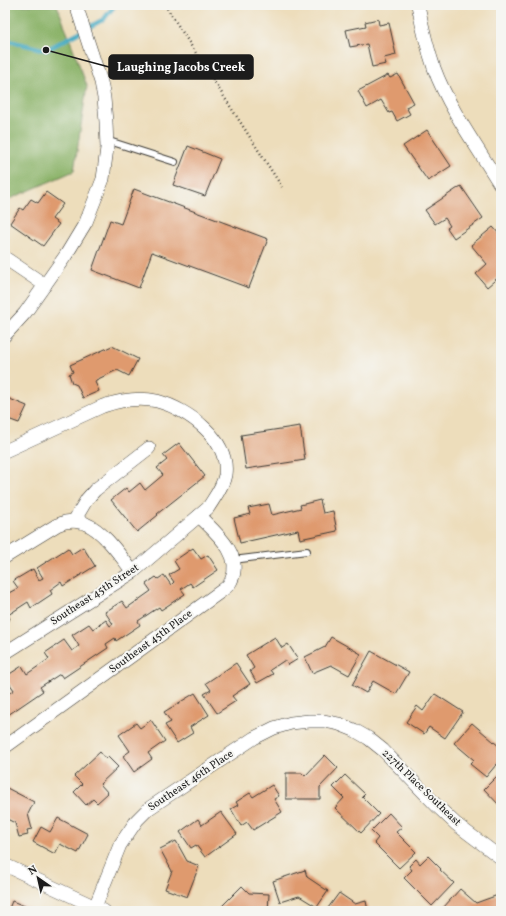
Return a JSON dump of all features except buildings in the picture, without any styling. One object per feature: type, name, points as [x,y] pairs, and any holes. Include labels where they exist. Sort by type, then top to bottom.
[{"type":"street","points":[[5,334],[25,313],[66,255],[86,222],[103,179],[107,148],[104,98],[101,82],[76,5]]},
{"type":"street","points":[[418,5],[423,34],[437,75],[453,108],[501,186]]},
{"type":"street","points":[[5,258],[45,285]]},
{"type":"street","name":"Southeast 45th Street","points":[[5,451],[103,406],[117,401],[143,399],[157,401],[171,406],[187,414],[208,431],[222,452],[225,475],[216,496],[208,508],[133,572],[5,653]]},
{"type":"street","points":[[74,521],[87,499],[95,490],[149,448]]},
{"type":"street","points":[[199,516],[226,544],[233,560]]},
{"type":"street","points":[[5,557],[57,525],[74,521],[86,524],[96,530],[116,550],[133,572]]},
{"type":"street","name":"Southeast 45th Place","points":[[5,747],[220,592],[231,581],[234,572],[233,560]]},
{"type":"street","name":"Southeast 46th Place","points":[[99,909],[120,845],[137,820],[148,809],[254,738],[274,728],[291,723],[309,721],[324,721],[339,724]]},
{"type":"street","name":"227th Place Southeast","points":[[339,724],[368,738],[383,750],[456,824],[501,858]]},
{"type":"street","points":[[5,865],[99,909]]},
{"type":"lane","points":[[106,140],[175,162]]},
{"type":"lane","points":[[233,560],[307,551]]},
{"type":"path","points":[[165,5],[282,187]]},
{"type":"green space","points":[[5,5],[57,5],[87,86],[74,171],[5,201]]},
{"type":"waterway","points":[[5,40],[46,50],[104,19],[115,5]]},
{"type":"place","name":"Laughing Jacobs Creek","points":[[46,50]]}]
